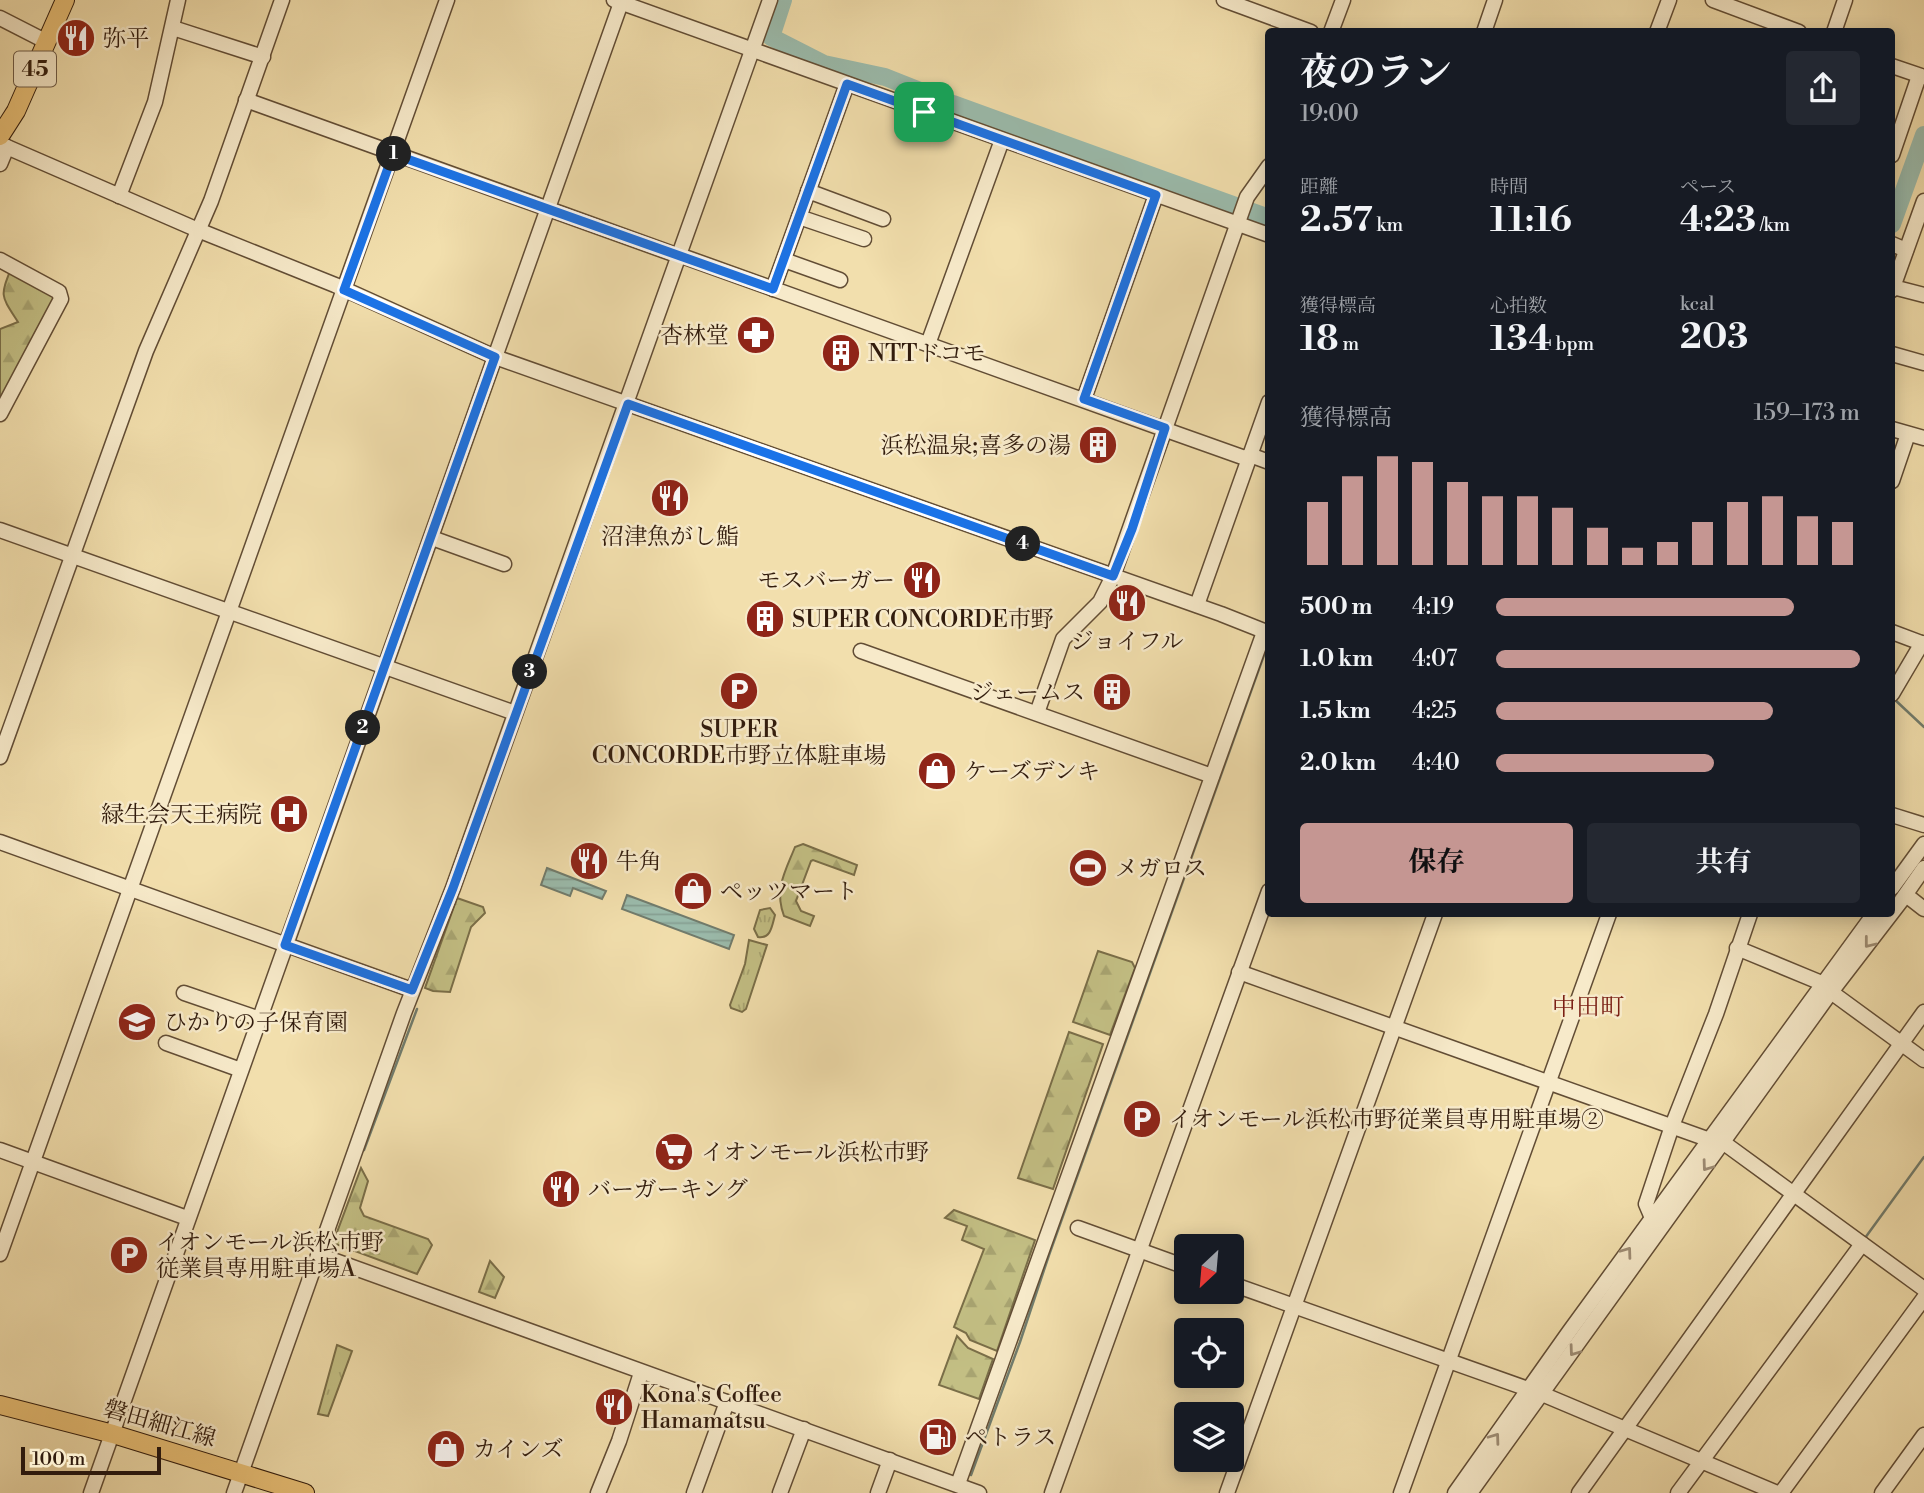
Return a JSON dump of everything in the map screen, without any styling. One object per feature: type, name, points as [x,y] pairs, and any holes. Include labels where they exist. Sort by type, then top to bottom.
[{"type":"main road","name":"45","points":[[2,142],[65,0]]},
{"type":"main road","name":"磐田細江線","points":[[0,1405],[113,1434],[305,1493]]},
{"type":"street","points":[[0,757],[146,351],[211,201],[282,0]]},
{"type":"street","points":[[0,1254],[447,0]]},
{"type":"street","points":[[234,1493],[412,990],[453,888],[683,257],[770,0]]},
{"type":"street","points":[[1224,0],[1300,28]]},
{"type":"street","points":[[1332,28],[1343,0]]},
{"type":"street","points":[[1485,28],[1495,0]]},
{"type":"street","points":[[1658,28],[1669,0]]},
{"type":"street","points":[[1713,0],[1788,28]]},
{"type":"street","points":[[1834,28],[1845,0]]},
{"type":"street","points":[[119,196],[155,103],[173,28],[174,1]]},
{"type":"street","points":[[91,1493],[384,666],[432,538],[619,1],[1265,234]]},
{"type":"street","points":[[0,18],[47,42]]},
{"type":"street","points":[[173,28],[263,57]]},
{"type":"street","points":[[1895,67],[1923,76],[1896,129]]},
{"type":"street","points":[[773,289],[847,84]]},
{"type":"street","points":[[246,100],[1245,458],[1250,455],[1265,461]]},
{"type":"street","points":[[928,344],[1002,140]]},
{"type":"street","points":[[0,164],[2,142],[119,196],[344,290],[495,357],[1250,625],[1264,636],[1212,776],[968,1490],[319,1255]]},
{"type":"street","points":[[1037,713],[1063,639],[1100,602],[1113,576],[1132,529],[1247,197],[1265,172]]},
{"type":"street","points":[[808,191],[883,219]]},
{"type":"street","points":[[1084,399],[1156,195]]},
{"type":"street","points":[[1895,270],[1899,247],[1923,205]]},
{"type":"street","points":[[799,216],[864,239]]},
{"type":"street","points":[[0,260],[59,292],[61,299],[0,414]]},
{"type":"street","points":[[783,260],[840,280]]},
{"type":"street","points":[[1895,289],[1924,295]]},
{"type":"street","points":[[1895,355],[1924,363]]},
{"type":"street","points":[[1197,606],[1265,413]]},
{"type":"street","points":[[1895,430],[1924,438]]},
{"type":"street","points":[[1895,472],[1908,434]]},
{"type":"street","points":[[0,530],[515,713]]},
{"type":"street","points":[[432,538],[504,564]]},
{"type":"street","points":[[1895,633],[1923,643],[1895,689]]},
{"type":"street","points":[[861,651],[1212,776]]},
{"type":"street","points":[[1895,816],[1924,825]]},
{"type":"street","points":[[0,842],[412,990]]},
{"type":"street","points":[[1895,884],[1924,844]]},
{"type":"street","points":[[1895,908],[1924,868]]},
{"type":"street","points":[[1906,895],[1924,909]]},
{"type":"street","points":[[1052,1493],[1265,902]]},
{"type":"street","points":[[1227,1493],[1434,917]]},
{"type":"street","points":[[1401,1493],[1608,917]]},
{"type":"street","points":[[1652,1218],[1646,1204],[1749,917]]},
{"type":"street","points":[[1455,1493],[1536,1392],[1827,988],[1872,917]]},
{"type":"street","points":[[1827,988],[1887,917]]},
{"type":"street","points":[[1737,948],[1827,988],[1924,1060]]},
{"type":"street","points":[[1239,972],[1717,1142],[1794,1194],[1924,1289]]},
{"type":"street","points":[[184,993],[260,1019]]},
{"type":"street","points":[[1579,1493],[1924,1012]]},
{"type":"street","points":[[166,1043],[241,1070]]},
{"type":"street","points":[[1470,1493],[1652,1218],[1717,1142]]},
{"type":"street","points":[[0,1150],[187,1218]]},
{"type":"street","points":[[1077,1228],[1174,1263]]},
{"type":"street","points":[[1678,1493],[1862,1244]]},
{"type":"street","points":[[1244,1288],[1536,1392],[1779,1493],[1924,1298]]},
{"type":"street","points":[[598,1493],[619,1441],[641,1373]]},
{"type":"street","points":[[694,1493],[727,1402]]},
{"type":"street","points":[[780,1493],[804,1429]]},
{"type":"street","points":[[1882,1493],[1924,1435]]},
{"type":"street","points":[[878,1493],[890,1460]]},
{"type":"green space","points":[[12,266],[60,302],[0,413],[0,329],[18,322],[4,295]]},
{"type":"green space","points":[[803,844],[857,865],[854,875],[811,861],[796,901],[801,911],[814,916],[810,926],[784,916],[780,897],[784,873],[795,847]]},
{"type":"green space","points":[[457,898],[483,907],[485,913],[471,927],[450,992],[433,991],[425,988]]},
{"type":"green space","points":[[770,908],[775,915],[772,927],[766,936],[758,937],[754,929],[760,910]]},
{"type":"green space","points":[[749,940],[767,945],[746,1009],[742,1012],[730,1005],[745,964]]},
{"type":"green space","points":[[1098,951],[1132,962],[1135,968],[1110,1035],[1073,1022]]},
{"type":"green space","points":[[1069,1032],[1103,1044],[1053,1189],[1018,1178]]},
{"type":"green space","points":[[361,1168],[368,1181],[360,1208],[364,1216],[428,1239],[432,1245],[417,1274],[333,1243]]},
{"type":"green space","points":[[954,1210],[1035,1240],[997,1351],[970,1340],[966,1333],[954,1327],[984,1249],[962,1240],[967,1226],[945,1218]]},
{"type":"green space","points":[[490,1261],[504,1277],[495,1298],[479,1292]]},
{"type":"green space","points":[[957,1336],[968,1348],[993,1359],[979,1399],[939,1385]]},
{"type":"green space","points":[[337,1345],[352,1351],[328,1416],[318,1414]]},
{"type":"shaded area","points":[[547,868],[606,891],[602,899],[573,888],[570,896],[541,885]]},
{"type":"shaded area","points":[[627,895],[734,935],[729,949],[622,909]]},
{"type":"waterway","points":[[783,0],[771,37],[824,64],[885,77],[1265,217]]},
{"type":"waterway","points":[[1895,216],[1924,135]]},
{"type":"waterway","points":[[971,1475],[1265,652]]},
{"type":"waterway","points":[[1895,700],[1924,727]]},
{"type":"waterway","points":[[364,1150],[417,1009]]},
{"type":"waterway","points":[[1865,1238],[1924,1157]]},
{"type":"place","name":"弥平","points":[[76,38]]},
{"type":"place","name":"杏林堂","points":[[756,335]]},
{"type":"place","name":"NTTドコモ","points":[[841,353]]},
{"type":"place","name":"浜松温泉;喜多の湯","points":[[1098,445]]},
{"type":"place","name":"沼津魚がし鮨","points":[[670,498]]},
{"type":"place","name":"モスバーガー","points":[[922,580]]},
{"type":"place","name":"ジョイフル","points":[[1127,603]]},
{"type":"place","name":"SUPER CONCORDE市野","points":[[765,619]]},
{"type":"place","name":"SUPER CONCORDE市野立体駐車場","points":[[739,691]]},
{"type":"place","name":"ジェームス","points":[[1112,692]]},
{"type":"place","name":"ケーズデンキ","points":[[937,771]]},
{"type":"place","name":"緑生会天王病院","points":[[289,814]]},
{"type":"place","name":"牛角","points":[[589,861]]},
{"type":"place","name":"メガロス","points":[[1088,868]]},
{"type":"place","name":"ペッツマート","points":[[693,891]]},
{"type":"place","name":"ひかりの子保育園","points":[[137,1022]]},
{"type":"place","name":"イオンモール浜松市野従業員専用駐車場②","points":[[1142,1119]]},
{"type":"place","name":"イオンモール浜松市野","points":[[674,1152]]},
{"type":"place","name":"バーガーキング","points":[[561,1189]]},
{"type":"place","name":"イオンモール浜松市野 従業員専用駐車場A","points":[[129,1255]]},
{"type":"place","name":"Kona's Coffee Hamamatsu","points":[[614,1407]]},
{"type":"place","name":"ペトラス","points":[[938,1437]]},
{"type":"place","name":"カインズ","points":[[446,1449]]},
{"type":"district","name":"中田町","points":[[1588,1007]]},
{"type":"route","points":[[847,84],[924,112],[1156,195],[1084,399],[1165,428],[1132,529],[1113,576],[628,404],[453,888],[412,990],[285,945],[495,357],[344,290],[393,154],[773,289],[847,84]]}]
